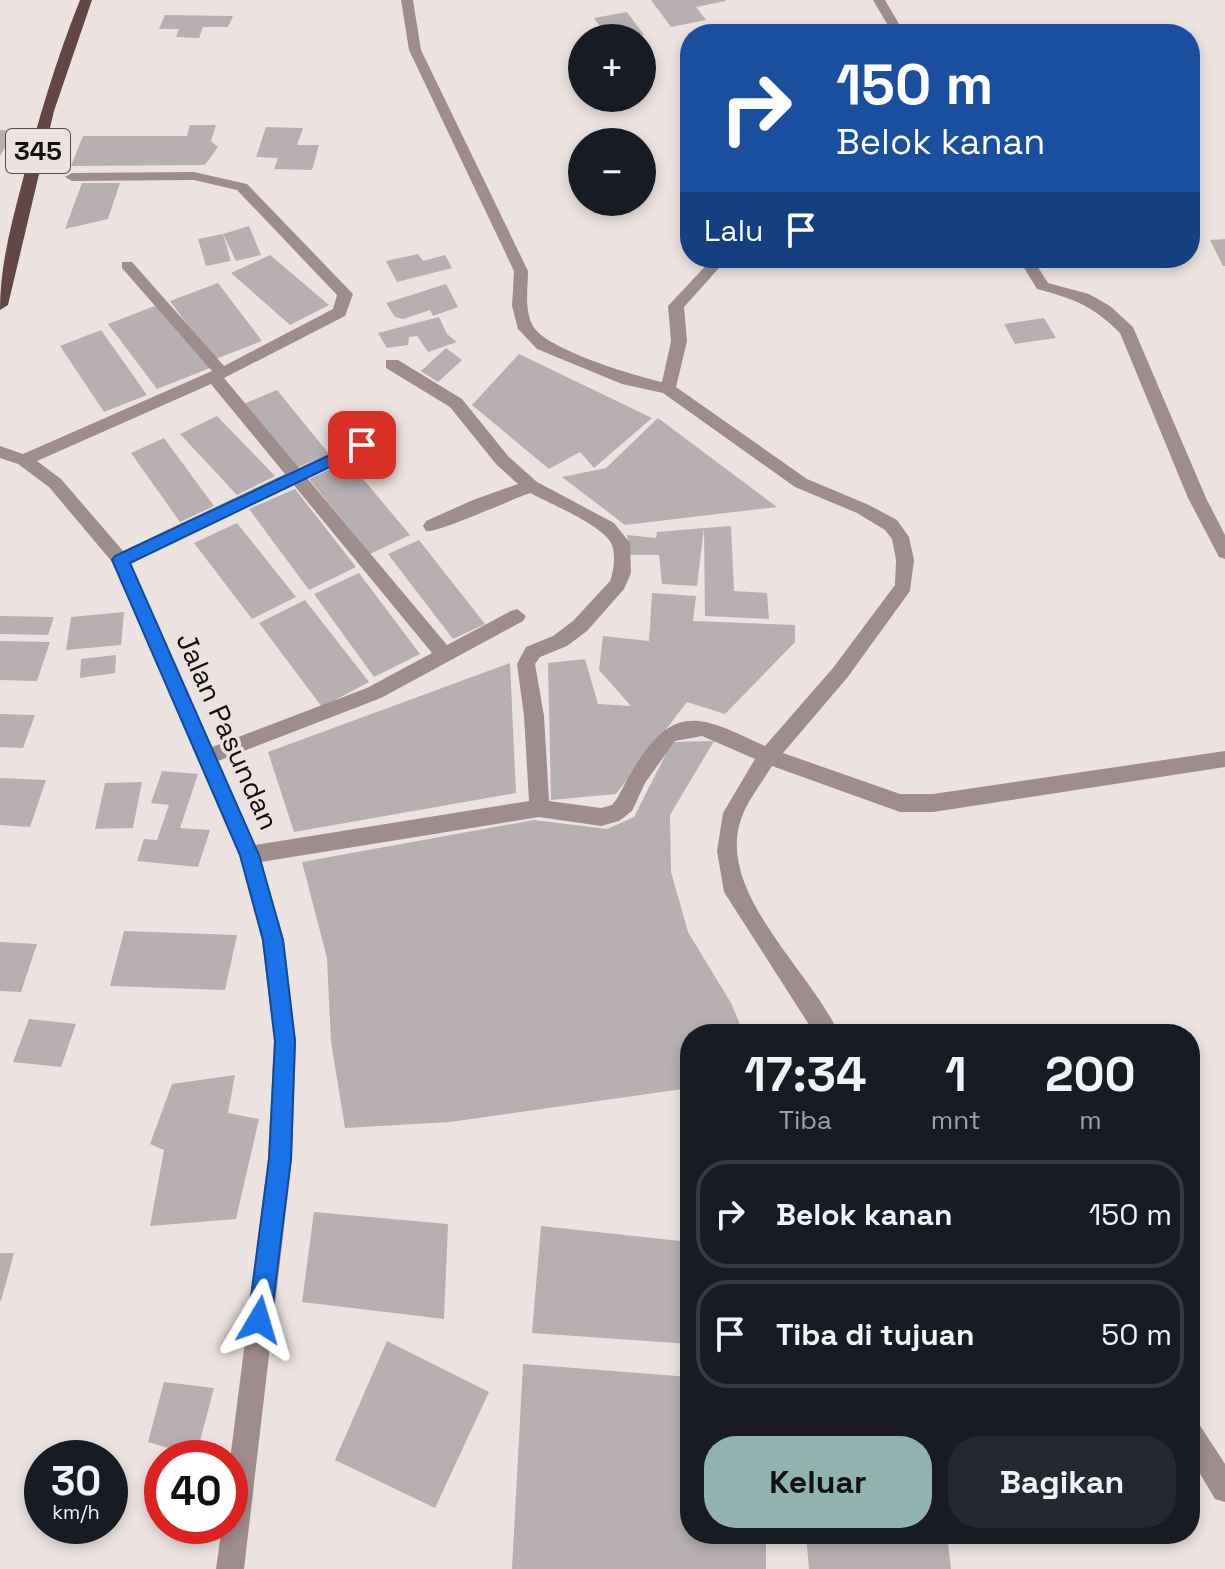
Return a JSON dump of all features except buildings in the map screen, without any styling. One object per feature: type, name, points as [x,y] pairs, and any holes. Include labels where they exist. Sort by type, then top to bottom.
[{"type":"main road","name":"345","points":[[0,305],[35,162],[74,26],[86,0]]},
{"type":"street","points":[[407,0],[415,50],[521,271],[520,306],[526,329],[543,345],[583,364],[628,380],[668,389],[801,483],[891,525],[903,547],[904,586],[891,608],[840,673],[761,753],[733,813],[727,851],[735,892],[821,1024]]},
{"type":"street","points":[[879,0],[893,24]]},
{"type":"street","points":[[24,460],[218,375],[340,312],[345,294],[242,187],[194,176],[72,177]]},
{"type":"street","points":[[127,265],[218,375],[294,477],[444,655]]},
{"type":"street","points":[[668,389],[679,341],[676,306],[712,268]]},
{"type":"street","points":[[1031,268],[1042,286],[1084,297],[1105,309],[1127,331],[1197,498],[1225,552]]},
{"type":"street","points":[[392,364],[456,403],[502,460],[531,486],[608,528],[621,543],[623,559],[618,584],[580,626],[560,641],[533,652],[526,664],[534,716],[539,808]]},
{"type":"street","points":[[120,560],[384,434]]},
{"type":"street","name":"Jalan Pasundan","points":[[0,452],[24,460],[57,485],[120,560],[249,855],[273,940],[285,1041],[280,1159],[230,1569]]},
{"type":"street","points":[[432,526],[479,504],[531,486]]},
{"type":"street","points":[[207,757],[374,693],[517,616]]},
{"type":"street","points":[[249,855],[539,808],[601,817],[619,812],[638,778],[671,732],[702,728],[761,753],[900,803],[933,803],[1097,781],[1225,759]]},
{"type":"street","points":[[1200,1449],[1225,1489]]},
{"type":"route","points":[[259,1320],[280,1159],[285,1041],[273,940],[249,855],[120,560],[362,445]]}]
